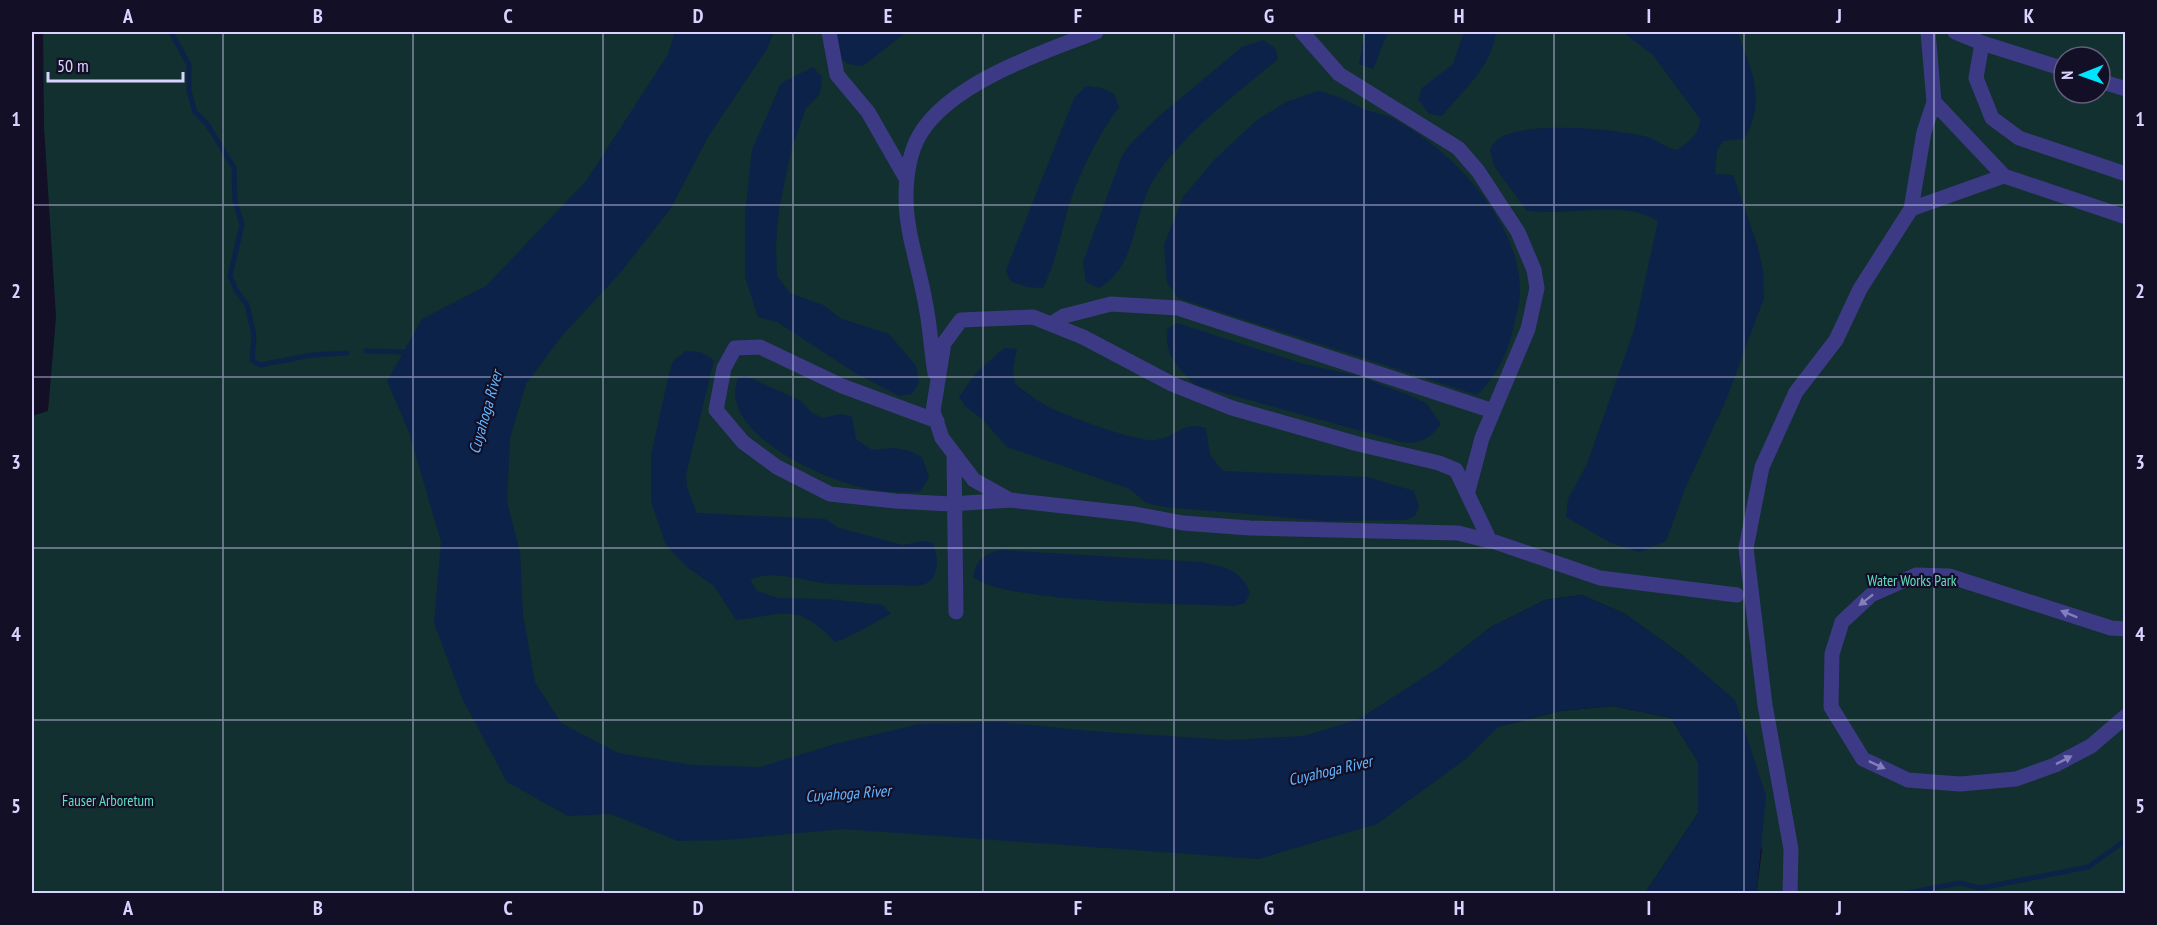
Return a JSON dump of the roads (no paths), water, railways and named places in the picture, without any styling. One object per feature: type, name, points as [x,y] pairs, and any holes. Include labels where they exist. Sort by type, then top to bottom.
[{"type":"lane","points":[[829,32],[837,75],[868,112],[907,180]]},
{"type":"lane","points":[[936,379],[926,302],[906,200],[910,158],[919,136],[945,104],[1022,60],[1096,32]]},
{"type":"lane","points":[[1302,32],[1339,74],[1458,148],[1478,171],[1518,232],[1534,270],[1537,288],[1528,329],[1482,438],[1468,491]]},
{"type":"lane","points":[[1790,894],[1791,849],[1765,705],[1746,548],[1762,467],[1796,392],[1836,340],[1860,289],[1911,208],[1924,132],[1934,102],[1928,32]]},
{"type":"lane","points":[[1955,32],[2052,65]]},
{"type":"lane","points":[[1982,43],[1976,78],[1992,118],[2019,138],[2126,174]]},
{"type":"lane","points":[[1934,102],[2004,176],[2126,217]]},
{"type":"lane","points":[[1911,208],[2004,176]]},
{"type":"lane","points":[[1051,324],[1064,316],[1111,304],[1178,308],[1493,411]]},
{"type":"lane","points":[[1010,500],[975,480],[942,438],[933,411],[936,379],[944,343],[961,320],[1033,317],[1083,337],[1172,384],[1232,408],[1358,444],[1439,463],[1456,470],[1490,541]]},
{"type":"lane","points":[[937,422],[842,386],[760,347],[735,348],[724,368],[716,410],[742,442],[777,467],[830,494],[954,504],[1010,500],[1135,514],[1183,523],[1331,532],[1458,533],[1490,541],[1600,578],[1737,595]]},
{"type":"lane","points":[[954,455],[956,612]]},
{"type":"lane","points":[[2126,628],[2111,628],[1949,576],[1916,575],[1871,595],[1847,615],[1842,622],[1832,654],[1830,690],[1831,707],[1836,719],[1863,759],[1908,780],[1960,784],[2016,779],[2055,765],[2091,746],[2126,716]]},
{"type":"water","name":"Cuyahoga River","points":[[675,32],[774,32],[767,49],[708,137],[671,208],[621,272],[561,337],[526,384],[510,438],[507,501],[520,552],[523,614],[535,682],[561,723],[618,753],[692,765],[760,767],[835,744],[919,724],[1002,722],[1090,731],[1229,740],[1304,736],[1359,719],[1438,668],[1491,627],[1545,600],[1582,595],[1625,614],[1686,658],[1735,700],[1766,796],[1757,889],[1759,893],[1645,893],[1698,813],[1698,762],[1671,718],[1613,706],[1560,711],[1498,727],[1467,758],[1377,824],[1258,859],[843,829],[726,840],[678,841],[611,814],[568,816],[507,782],[462,698],[434,623],[441,542],[409,432],[387,381],[422,319],[486,286],[586,181],[667,56]]},
{"type":"water","points":[[838,32],[906,32],[863,66],[848,64],[839,57],[835,38]]},
{"type":"water","points":[[1365,32],[1388,32],[1373,69],[1359,64]]},
{"type":"water","points":[[1464,32],[1496,32],[1489,57],[1442,116],[1429,114],[1418,99],[1422,88],[1453,64]]},
{"type":"water","points":[[1623,32],[1737,32],[1748,59],[1755,86],[1755,112],[1744,139],[1723,141],[1717,151],[1715,174],[1733,175],[1757,244],[1763,270],[1764,298],[1726,400],[1685,489],[1666,541],[1639,552],[1611,543],[1566,517],[1568,499],[1587,464],[1634,330],[1658,221],[1643,214],[1628,211],[1542,212],[1526,210],[1494,166],[1490,150],[1497,140],[1511,133],[1549,128],[1594,129],[1634,134],[1652,138],[1677,150],[1690,140],[1698,129],[1700,119],[1653,55]]},
{"type":"water","points":[[1263,40],[1275,48],[1278,59],[1205,121],[1170,157],[1147,193],[1126,258],[1119,269],[1099,288],[1086,282],[1083,262],[1122,156],[1130,144],[1158,117],[1242,47]]},
{"type":"water","points":[[813,67],[822,77],[820,94],[806,108],[792,147],[779,209],[776,244],[777,276],[790,293],[823,305],[842,319],[889,334],[916,366],[919,382],[912,394],[899,396],[857,374],[777,322],[758,317],[745,277],[745,215],[752,150],[781,83]]},
{"type":"water","points":[[1086,86],[1102,88],[1114,94],[1119,107],[1096,144],[1076,185],[1054,260],[1043,288],[1027,287],[1010,281],[1006,270],[1075,97]]},
{"type":"water","points":[[1318,91],[1391,117],[1416,133],[1460,169],[1480,191],[1496,215],[1509,240],[1517,266],[1520,296],[1513,331],[1506,351],[1497,370],[1477,395],[1178,298],[1167,282],[1164,245],[1183,197],[1215,159],[1257,120],[1286,102]]},
{"type":"water","points":[[1177,323],[1304,364],[1358,376],[1411,396],[1426,403],[1441,424],[1424,440],[1414,443],[1401,442],[1195,385],[1170,353],[1167,329]]},
{"type":"water","points":[[1004,348],[1017,349],[1013,369],[1015,384],[1045,405],[1083,421],[1132,437],[1155,440],[1184,428],[1197,426],[1206,428],[1210,455],[1223,471],[1367,477],[1414,491],[1419,506],[1415,516],[1406,520],[1326,521],[1165,507],[1146,503],[1130,489],[1007,447],[982,419],[965,406],[959,397],[977,372]]},
{"type":"water","points":[[686,351],[700,352],[714,360],[686,475],[687,488],[697,513],[825,519],[839,528],[903,545],[924,541],[932,543],[937,565],[930,581],[922,585],[911,586],[832,584],[769,575],[750,580],[757,591],[778,598],[828,599],[883,605],[891,614],[835,642],[810,621],[799,616],[779,614],[736,620],[714,586],[687,567],[666,545],[651,502],[651,455],[669,374],[673,361]]},
{"type":"water","points":[[746,376],[801,401],[812,413],[823,418],[840,414],[852,416],[856,439],[872,450],[894,448],[910,451],[922,457],[929,477],[920,492],[872,490],[839,481],[796,461],[775,448],[756,433],[742,416],[735,397],[738,378]]},
{"type":"water","points":[[1000,550],[1201,562],[1231,570],[1242,578],[1250,593],[1245,603],[1234,606],[1138,603],[1020,592],[991,586],[973,577],[982,559]]},
{"type":"waterway","points":[[171,32],[189,65],[189,91],[195,112],[207,124],[234,168],[235,201],[242,225],[230,276],[236,290],[247,305],[254,335],[252,360],[260,365],[312,355],[347,353]]},
{"type":"waterway","points":[[366,351],[409,352]]},
{"type":"waterway","points":[[1902,894],[1959,883],[1981,888],[2088,867],[2126,840]]},
{"type":"park label","name":"Water Works Park","points":[[1912,580]]},
{"type":"park label","name":"Fauser Arboretum","points":[[108,800]]}]
